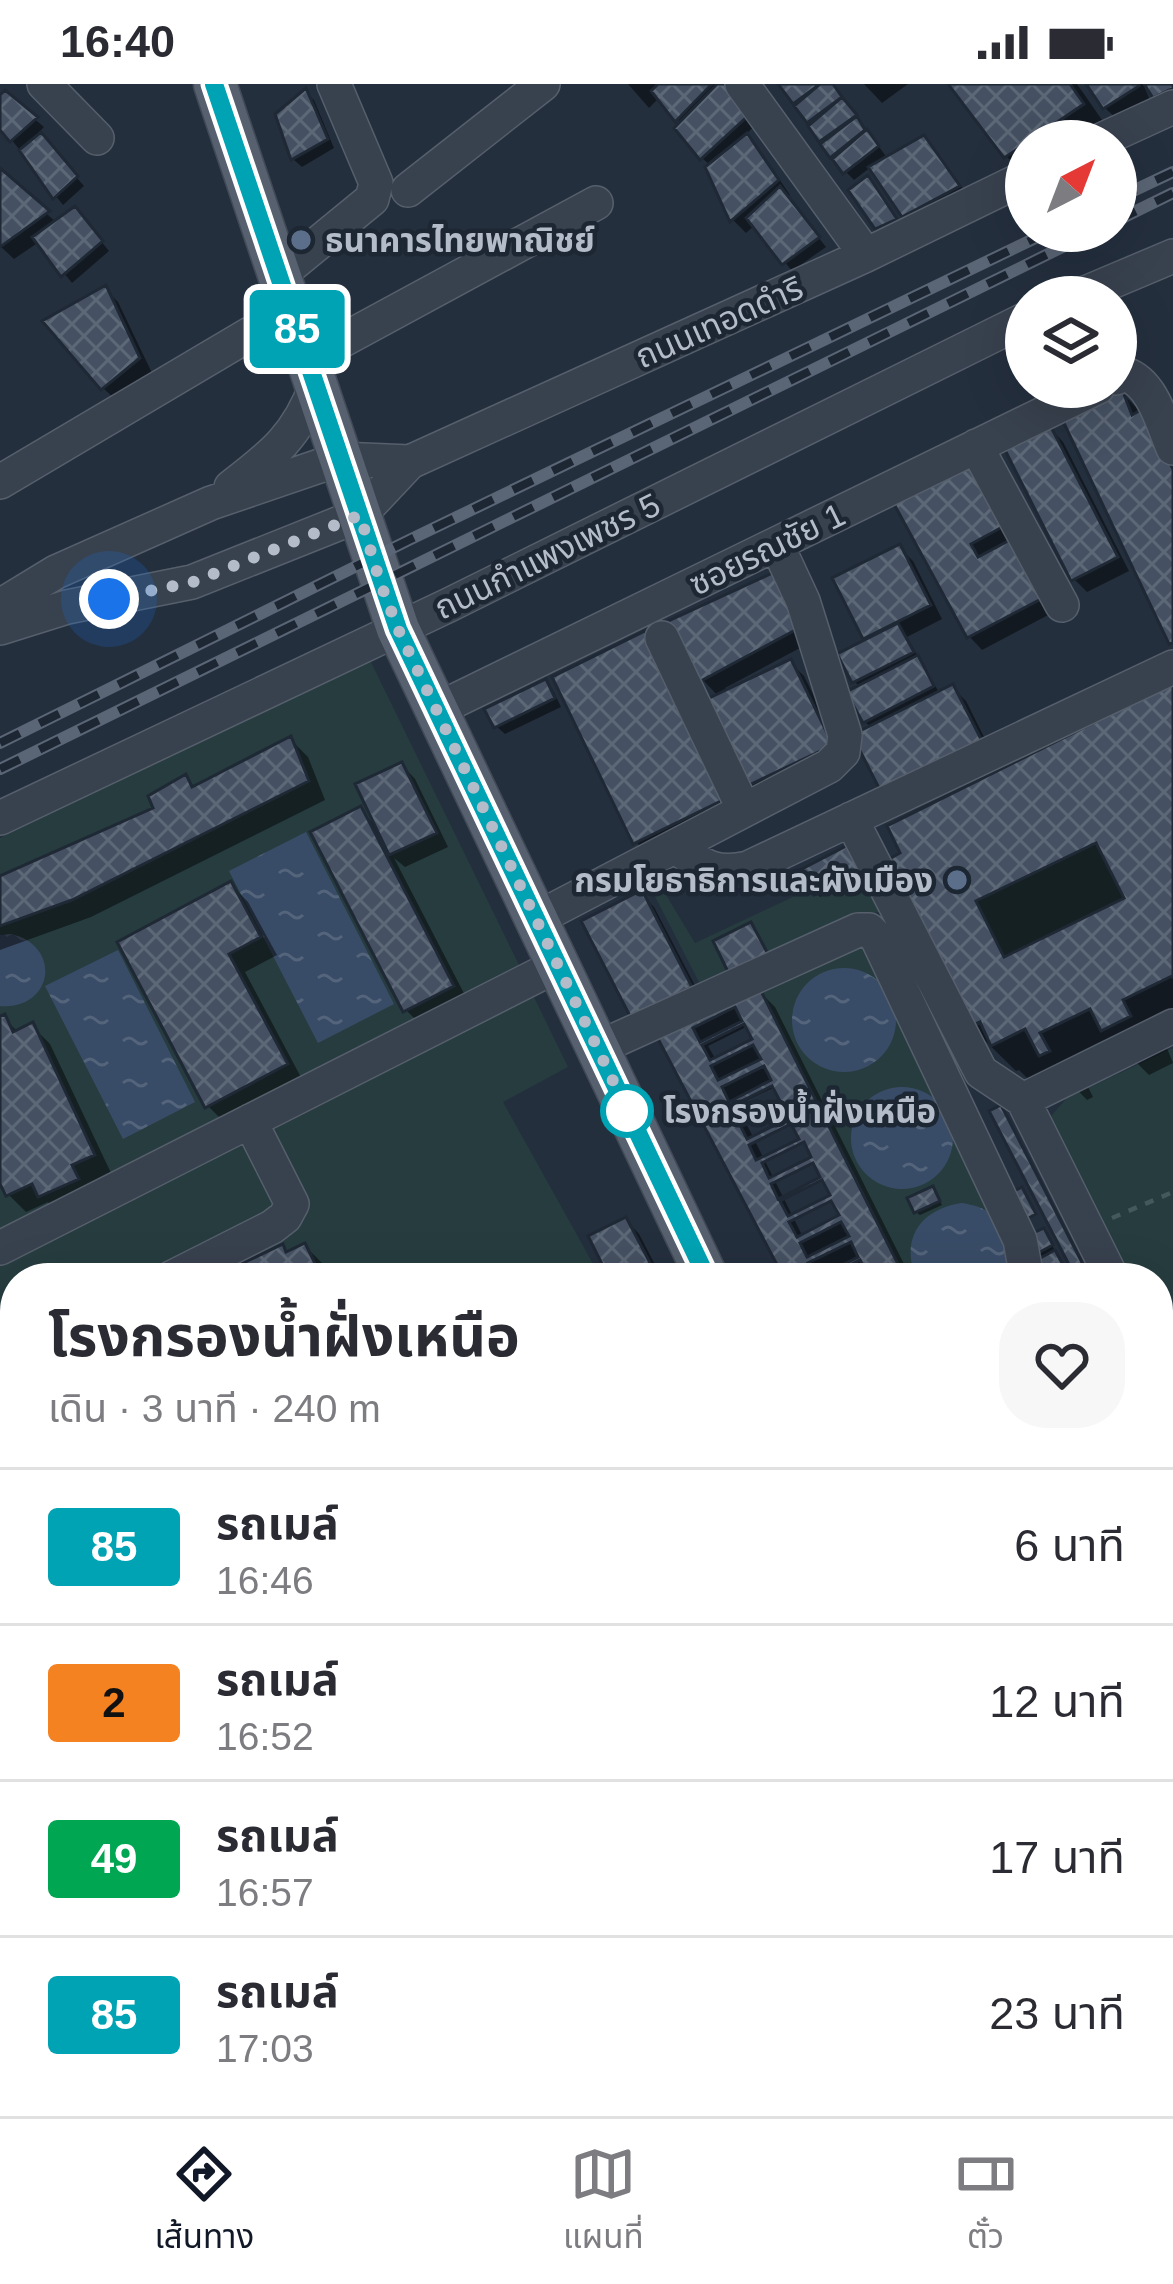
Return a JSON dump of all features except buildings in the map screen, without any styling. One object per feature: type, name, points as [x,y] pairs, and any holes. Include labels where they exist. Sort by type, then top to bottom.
[{"type":"main road","points":[[214,84],[398,629],[700,1263]]},
{"type":"street","points":[[44,84],[97,138]]},
{"type":"street","points":[[278,276],[372,199],[376,183],[334,84]]},
{"type":"street","points":[[408,190],[543,84]]},
{"type":"street","points":[[742,84],[866,255]]},
{"type":"street","points":[[1137,124],[1173,107]]},
{"type":"street","name":"ถนนเทอดดำริ","points":[[360,515],[410,462],[1005,187]]},
{"type":"street","points":[[211,503],[291,434],[306,413],[312,372],[596,203]]},
{"type":"street","points":[[1126,276],[1173,256]]},
{"type":"street","points":[[2,477],[250,334],[293,319]]},
{"type":"street","name":"ถนนกำแพงเพชร 5","points":[[0,818],[398,629],[1005,329]]},
{"type":"street","points":[[1137,379],[1173,448]]},
{"type":"street","name":"ซอยรณชัย 1","points":[[436,710],[1055,408]]},
{"type":"street","points":[[976,446],[1062,605]]},
{"type":"street","points":[[0,606],[56,572],[211,503],[340,459]]},
{"type":"street","name":"ถนนเทอดดำริ","points":[[340,459],[410,462]]},
{"type":"street","points":[[0,628],[67,607],[193,582],[360,515]]},
{"type":"street","points":[[536,919],[829,766],[843,752],[845,735],[810,623],[777,545]]},
{"type":"street","points":[[662,638],[745,810]]},
{"type":"street","points":[[675,847],[709,869],[728,873],[748,868],[1173,667]]},
{"type":"street","points":[[851,819],[981,1072],[1023,1100],[1104,1263]]},
{"type":"street","points":[[598,1048],[858,930],[868,930],[877,938],[1020,1240],[1024,1263]]},
{"type":"street","points":[[0,1247],[558,965]]},
{"type":"street","points":[[1023,1100],[1173,1027]]},
{"type":"street","points":[[200,1263],[272,1227],[292,1204],[250,1121]]},
{"type":"path","points":[[1087,1229],[1173,1192]]},
{"type":"green space","points":[[368,656],[520,967],[0,1232],[0,838]]},
{"type":"green space","points":[[1096,843],[1124,898],[1004,957],[976,901]]},
{"type":"green space","points":[[859,866],[882,911],[849,920],[701,986],[646,879],[654,875],[695,943]]},
{"type":"green space","points":[[867,943],[1024,1263],[897,1263],[758,985]]},
{"type":"green space","points":[[532,993],[568,1067],[503,1102],[593,1263],[6,1263]]},
{"type":"green space","points":[[1173,1048],[1173,1263],[1117,1263],[1048,1128],[1067,1098]]},
{"type":"water","points":[[306,832],[394,1004],[318,1043],[229,871]]},
{"type":"water","points":[[11,934],[39,951],[45,976],[31,998],[0,1006],[0,935]]},
{"type":"water","points":[[118,950],[195,1102],[123,1139],[45,986]]},
{"type":"water","points":[[844,968],[864,972],[887,991],[896,1020],[892,1040],[873,1063],[844,1072],[824,1068],[801,1049],[792,1020],[796,1000],[815,977]]},
{"type":"water","points":[[902,1087],[922,1090],[945,1109],[953,1138],[950,1158],[931,1181],[902,1189],[882,1186],[859,1167],[851,1138],[854,1118],[873,1095]]},
{"type":"water","points":[[962,1203],[997,1218],[1009,1263],[912,1263],[918,1228],[948,1206]]},
{"type":"railway","points":[[1137,189],[1173,172]]},
{"type":"railway","points":[[1137,211],[1173,193]]},
{"type":"railway","points":[[0,743],[1006,252]]},
{"type":"railway","points":[[0,769],[1052,252]]},
{"type":"bus line","name":"85","points":[[214,84],[398,629],[700,1263]]},
{"type":"place","name":"ธนาคารไทยพาณิชย์","points":[[301,240]]},
{"type":"place","name":"กรมโยธาธิการและผังเมือง","points":[[957,880]]},
{"type":"place","name":"โรงกรองน้ำฝั่งเหนือ","points":[[627,1111]]},
{"type":"route","points":[[109,599],[193,582],[360,515],[398,629],[634,1125],[627,1111]]}]
